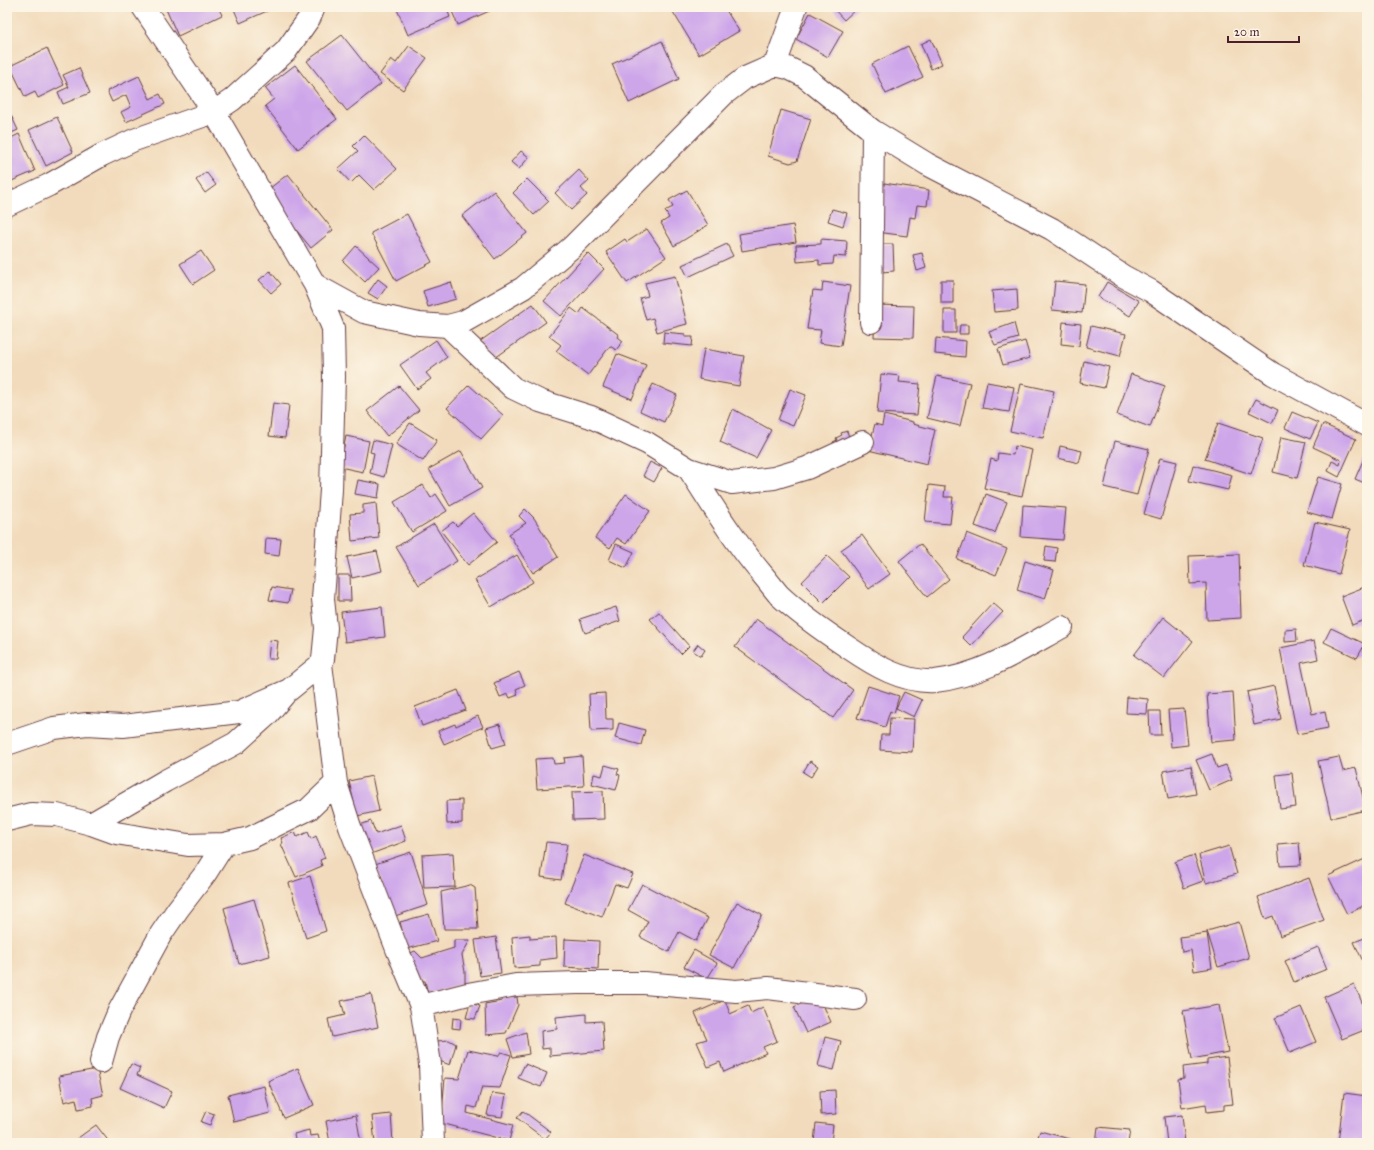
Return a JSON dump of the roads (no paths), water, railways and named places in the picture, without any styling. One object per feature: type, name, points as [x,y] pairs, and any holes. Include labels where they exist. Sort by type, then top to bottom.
[{"type":"street","points":[[143,7],[214,112],[315,285],[333,328],[334,377],[331,490],[323,599],[326,628],[323,659],[321,664],[336,782],[350,827],[394,942],[421,1006],[430,1064],[433,1143]]},
{"type":"street","points":[[7,205],[50,185],[102,155],[134,140],[214,112],[232,100],[286,51],[310,17],[314,7]]},
{"type":"street","points":[[775,65],[796,7]]},
{"type":"street","points":[[315,285],[364,312],[418,324],[448,326],[463,322],[523,288],[572,247],[724,94],[746,78],[775,65],[788,68],[804,76],[873,131],[927,164],[1052,229],[1123,276],[1151,291],[1273,374],[1367,425]]},
{"type":"street","points":[[871,322],[873,131]]},
{"type":"street","points":[[448,326],[513,388],[540,401],[591,417],[647,443],[690,469],[732,483],[774,478],[807,468],[863,442]]},
{"type":"street","points":[[690,469],[722,522],[753,564],[779,594],[818,627],[865,660],[903,678],[934,681],[960,676],[996,663],[1062,627]]},
{"type":"street","points":[[91,824],[165,781],[236,743],[267,715],[289,690],[321,664]]},
{"type":"street","points":[[7,744],[54,728],[87,724],[123,726],[239,712],[289,690]]},
{"type":"street","points":[[7,820],[31,814],[57,815],[91,824],[116,833],[152,840],[188,844],[224,844],[250,838],[309,809],[336,782]]},
{"type":"street","points":[[101,1062],[108,1037],[119,1010],[161,934],[205,874],[224,844]]},
{"type":"street","points":[[421,1006],[468,994],[516,985],[577,983],[644,983],[736,991],[768,988],[855,999]]}]
